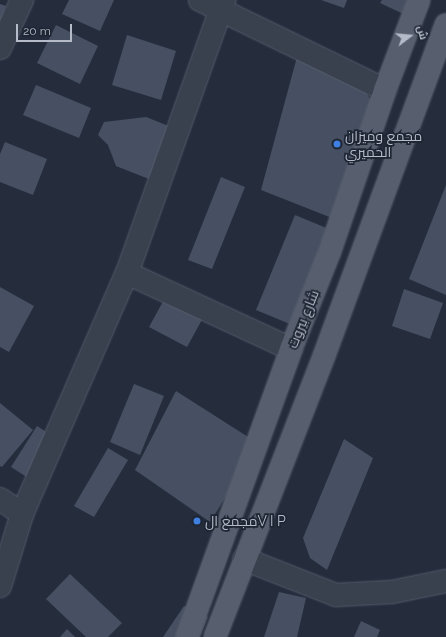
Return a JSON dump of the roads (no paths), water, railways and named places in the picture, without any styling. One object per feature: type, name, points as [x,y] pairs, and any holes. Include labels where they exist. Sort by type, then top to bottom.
[{"type":"main road","name":"شارع بيروت","points":[[187,637],[291,349],[330,251],[385,90],[419,0]]},
{"type":"main road","points":[[215,637],[324,356],[446,25]]},
{"type":"main road","points":[[330,251],[359,262]]},
{"type":"street","points":[[0,48],[22,0]]},
{"type":"street","points":[[200,0],[222,5],[385,90]]},
{"type":"street","points":[[0,586],[22,514],[127,273],[222,5]]},
{"type":"street","points":[[127,273],[291,349]]},
{"type":"street","points":[[0,499],[22,514]]},
{"type":"street","points":[[244,559],[336,595],[392,592],[446,581]]},
{"type":"place","name":"مجمع وميزان الحميري","points":[[337,144]]},
{"type":"place","name":"مجمع الV I P","points":[[197,521]]}]
